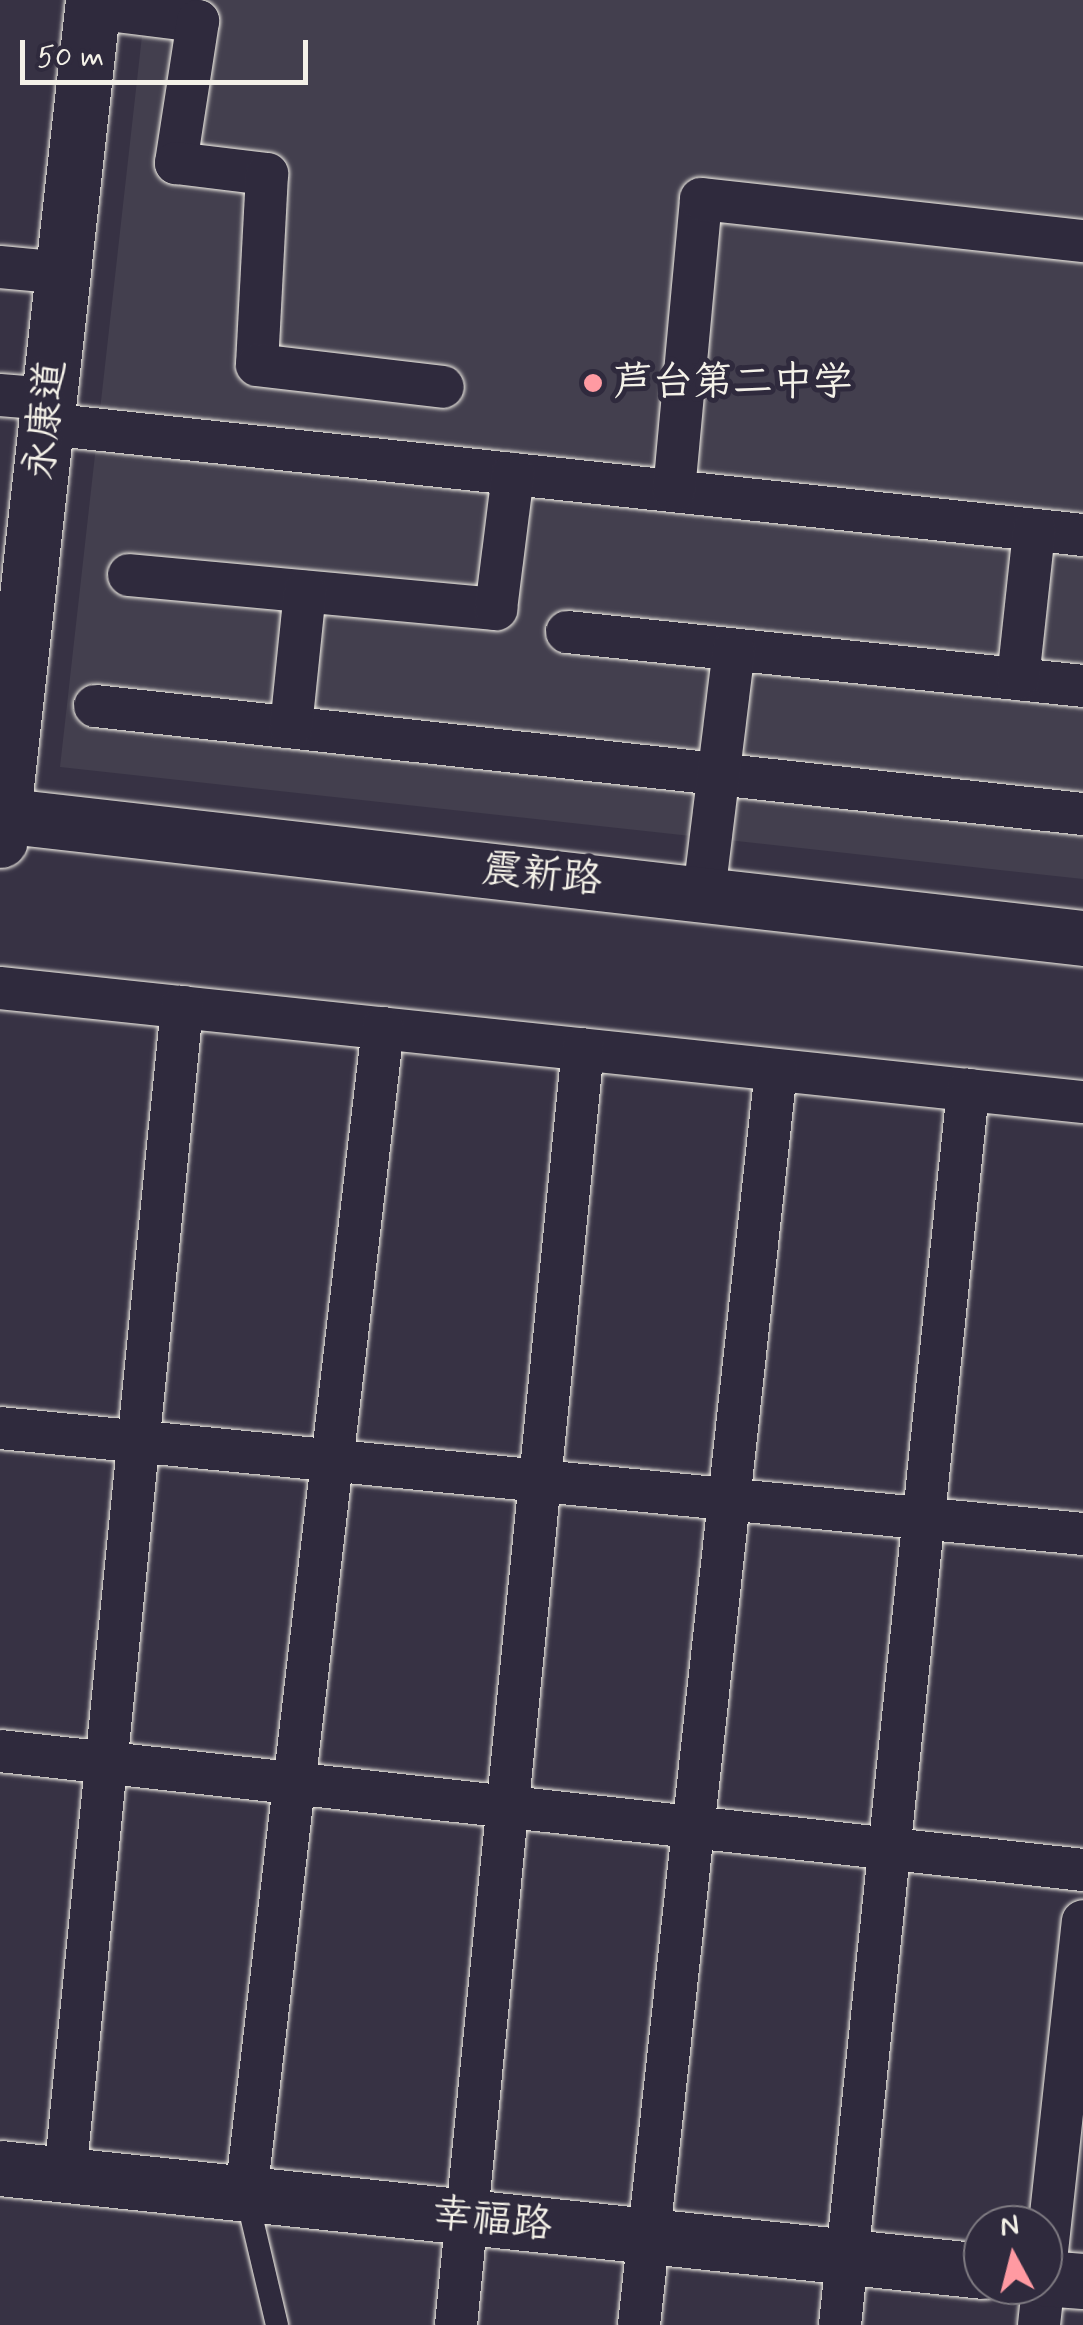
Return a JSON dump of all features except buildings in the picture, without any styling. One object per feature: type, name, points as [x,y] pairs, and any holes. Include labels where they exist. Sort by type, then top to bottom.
[{"type":"street","name":"永康道","points":[[1,823],[18,519],[32,406],[63,273],[92,4]]},
{"type":"street","points":[[92,4],[198,20],[176,163],[267,174],[257,365],[443,387]]},
{"type":"street","points":[[674,491],[701,199],[1083,241]]},
{"type":"street","points":[[0,267],[63,273]]},
{"type":"street","points":[[32,406],[513,474],[1083,535]]},
{"type":"street","points":[[129,575],[496,609],[513,474]]},
{"type":"street","points":[[1018,680],[1034,531]]},
{"type":"street","points":[[291,727],[305,592]]},
{"type":"street","points":[[567,632],[1083,686]]},
{"type":"street","points":[[704,894],[734,650]]},
{"type":"street","points":[[95,706],[1083,814]]},
{"type":"street","name":"震新路","points":[[1,823],[704,894],[1083,938]]},
{"type":"street","points":[[0,988],[1083,1102]]},
{"type":"street","points":[[65,2175],[182,1007]]},
{"type":"street","points":[[246,2194],[384,1028]]},
{"type":"street","points":[[456,2325],[583,1049]]},
{"type":"street","points":[[639,2325],[776,1070]]},
{"type":"street","points":[[840,2325],[968,1090]]},
{"type":"street","points":[[0,1428],[1083,1534]]},
{"type":"street","points":[[0,1750],[1083,1870]]},
{"type":"street","points":[[1052,2205],[1083,1921]]},
{"type":"street","name":"幸福路","points":[[0,2168],[963,2269]]},
{"type":"lane","points":[[246,2194],[277,2325]]},
{"type":"shaded area","name":"芦台第二中学","points":[[146,0],[1083,0],[1083,879],[60,767]]},
{"type":"place","name":"芦台第二中学","points":[[593,383]]}]
